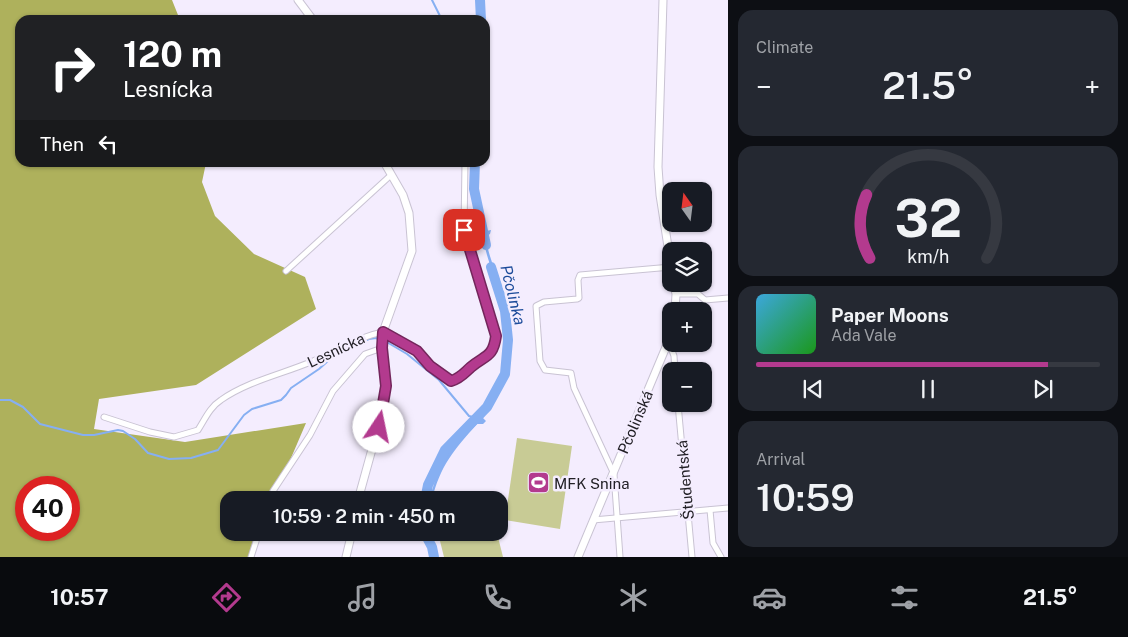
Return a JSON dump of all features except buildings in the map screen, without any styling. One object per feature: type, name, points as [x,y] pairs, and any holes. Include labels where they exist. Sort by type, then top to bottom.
[{"type":"main road","points":[[298,0],[309,15]]},
{"type":"main road","points":[[663,0],[658,167],[667,242]]},
{"type":"main road","points":[[360,491],[382,413],[386,386],[382,348],[383,332],[412,252],[409,214],[403,195],[387,167]]},
{"type":"main road","points":[[676,294],[676,302]]},
{"type":"main road","name":"Pčolinská","points":[[578,557],[665,352]]},
{"type":"main road","points":[[346,557],[350,541]]},
{"type":"street","name":"Lesnícka","points":[[104,416],[150,432],[174,437],[198,430],[213,407],[222,399],[255,382],[314,361],[367,335],[383,332],[417,351],[430,366],[451,381],[459,378],[486,358],[495,345],[496,336],[464,230],[465,167]]},
{"type":"street","points":[[286,271],[391,175]]},
{"type":"street","points":[[620,557],[614,474],[574,388],[572,373],[545,370],[540,361],[536,306],[544,302],[579,298],[578,280],[580,274],[662,268]]},
{"type":"street","points":[[676,294],[698,294],[705,300],[728,298]]},
{"type":"street","points":[[273,491],[310,435],[334,391],[365,354],[382,348]]},
{"type":"street","name":"Študentská","points":[[679,412],[692,557]]},
{"type":"street","points":[[593,520],[728,508]]},
{"type":"street","points":[[710,510],[713,543],[721,557]]},
{"type":"street","points":[[251,557],[255,541]]},
{"type":"green space","points":[[0,0],[172,0],[178,15],[15,15],[15,167],[205,167],[202,182],[215,216],[254,254],[305,277],[316,309],[196,385],[99,399],[94,429],[185,442],[306,423],[277,491],[220,491],[220,541],[257,541],[250,557],[0,557]]},
{"type":"green space","name":"MFK Snina","points":[[517,438],[572,446],[560,529],[508,520],[508,500]]},
{"type":"green space","points":[[440,541],[499,541],[503,557],[444,557]]},
{"type":"water","points":[[491,230],[490,234],[485,237],[510,322],[511,352],[509,365],[500,392],[483,418],[486,421],[483,424],[477,424],[455,451],[439,477],[434,491],[432,491],[437,474],[448,453],[476,421],[474,413],[478,415],[498,390],[509,363],[510,345],[504,309],[483,239],[477,236],[476,233]]},
{"type":"waterway","points":[[432,0],[440,15]]},
{"type":"waterway","name":"Pčolinka","points":[[480,0],[481,15]]},
{"type":"waterway","name":"Pčolinka","points":[[475,167],[474,189],[486,245]]},
{"type":"waterway","name":"Pčolinka","points":[[427,491],[445,450],[487,407],[505,374],[508,340],[505,311],[491,267]]},
{"type":"waterway","points":[[0,400],[10,400],[23,407],[40,424],[83,435],[123,431],[135,439],[148,453],[169,459],[191,458],[218,450],[244,415],[252,409],[281,400],[291,388],[319,369],[337,353],[369,339],[376,338],[380,340]]},
{"type":"waterway","points":[[385,341],[407,354],[439,380],[469,416],[477,418]]},
{"type":"waterway","name":"Pčolinka","points":[[429,541],[434,557]]},
{"type":"place","name":"MFK Snina","points":[[538,483]]},
{"type":"route","points":[[379,427],[386,386],[382,348],[383,332],[417,351],[430,366],[451,381],[459,378],[486,358],[495,345],[496,336],[464,230]]}]
